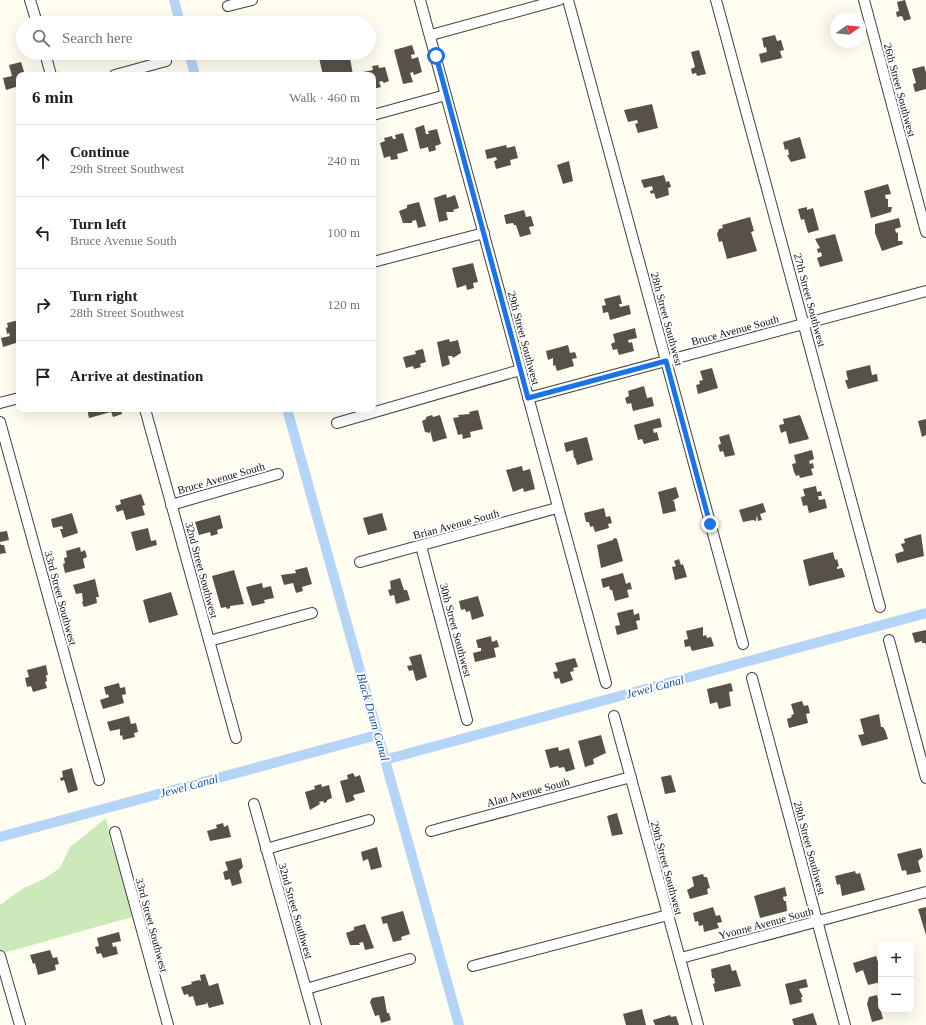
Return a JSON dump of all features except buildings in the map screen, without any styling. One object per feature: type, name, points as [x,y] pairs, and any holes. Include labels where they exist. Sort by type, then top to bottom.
[{"type":"street","points":[[30,0],[35,16]]},
{"type":"street","points":[[228,6],[252,0]]},
{"type":"street","name":"29th Street Southwest","points":[[420,0],[431,35],[557,508],[606,683]]},
{"type":"street","points":[[431,35],[559,0]]},
{"type":"street","name":"28th Street Southwest","points":[[568,0],[743,644]]},
{"type":"street","name":"27th Street Southwest","points":[[716,0],[880,607]]},
{"type":"street","name":"26th Street Southwest","points":[[864,0],[926,232]]},
{"type":"street","points":[[47,60],[50,72]]},
{"type":"street","points":[[126,72],[166,61]]},
{"type":"street","points":[[376,114],[446,95]]},
{"type":"street","points":[[376,261],[484,233]]},
{"type":"street","name":"Bruce Avenue South","points":[[528,398],[926,291]]},
{"type":"street","points":[[376,411],[520,370]]},
{"type":"street","points":[[0,404],[16,399]]},
{"type":"street","name":"32nd Street Southwest","points":[[146,412],[236,738]]},
{"type":"street","points":[[337,422],[372,412]]},
{"type":"street","name":"33rd Street Southwest","points":[[0,422],[99,780]]},
{"type":"street","name":"Bruce Avenue South","points":[[171,505],[278,474]]},
{"type":"street","name":"Brian Avenue South","points":[[360,562],[557,508]]},
{"type":"street","name":"30th Street Southwest","points":[[421,546],[467,720]]},
{"type":"street","points":[[209,642],[312,613]]},
{"type":"street","points":[[889,640],[926,778]]},
{"type":"street","name":"28th Street Southwest","points":[[752,678],[845,1025]]},
{"type":"street","name":"29th Street Southwest","points":[[614,716],[698,1025]]},
{"type":"street","name":"Alan Avenue South","points":[[431,831],[631,777]]},
{"type":"street","name":"32nd Street Southwest","points":[[254,804],[316,1025]]},
{"type":"street","points":[[266,849],[369,820]]},
{"type":"street","name":"33rd Street Southwest","points":[[115,832],[168,1025]]},
{"type":"street","name":"Yvonne Avenue South","points":[[681,958],[926,892]]},
{"type":"street","points":[[474,966],[668,915]]},
{"type":"street","points":[[0,956],[20,1025]]},
{"type":"street","points":[[306,989],[410,959]]},
{"type":"green space","points":[[106,818],[112,848],[126,875],[132,917],[0,954],[0,905],[22,889],[44,879],[60,868],[70,847]]},
{"type":"waterway","name":"Black Drum Canal","points":[[174,0],[178,16]]},
{"type":"waterway","name":"Black Drum Canal","points":[[191,60],[194,72]]},
{"type":"waterway","name":"Black Drum Canal","points":[[288,412],[459,1025]]},
{"type":"waterway","name":"Jewel Canal","points":[[384,760],[926,613]]},
{"type":"waterway","name":"Jewel Canal","points":[[0,837],[377,735]]},
{"type":"route","points":[[436,56],[528,398],[666,361],[710,524]]}]
